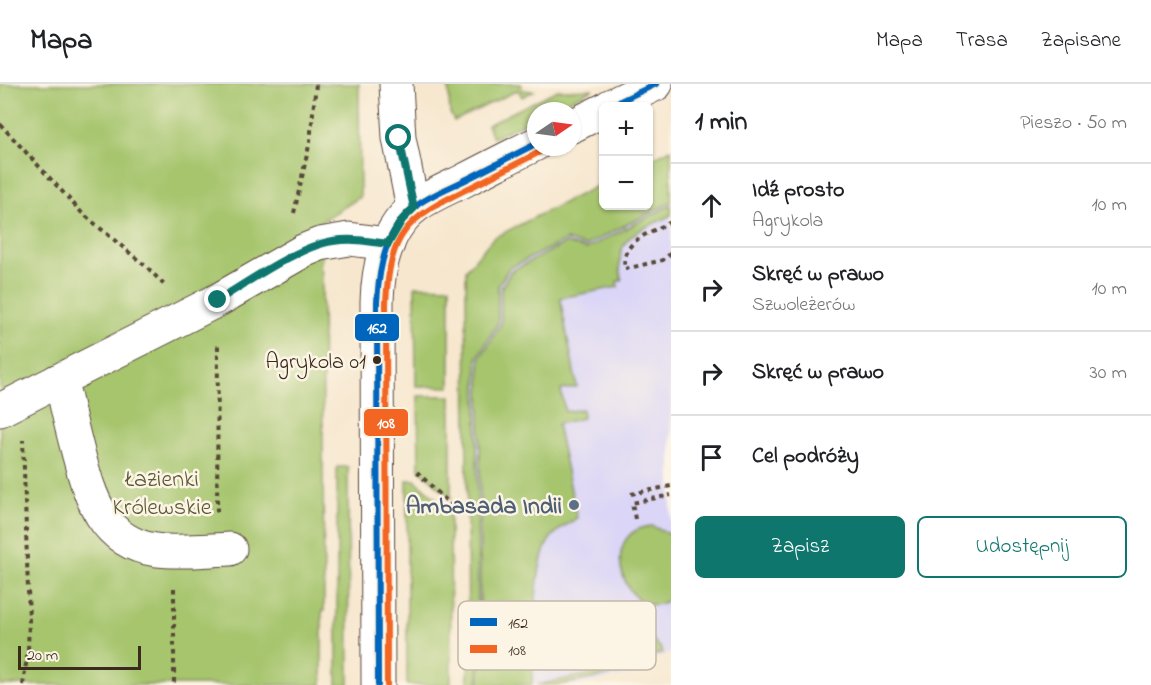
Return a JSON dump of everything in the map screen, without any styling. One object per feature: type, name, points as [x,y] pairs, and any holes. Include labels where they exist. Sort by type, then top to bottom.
[{"type":"street","points":[[396,84],[401,146],[414,208]]},
{"type":"street","points":[[618,102],[656,84]]},
{"type":"street","points":[[581,121],[599,112]]},
{"type":"street","points":[[378,685],[378,276],[388,244],[402,220],[414,208],[434,195],[527,148]]},
{"type":"street","points":[[5,408],[218,300],[303,251],[320,244],[349,239],[388,244]]},
{"type":"street","points":[[57,381],[64,394],[87,486],[99,512],[119,534],[128,540],[156,550],[224,549]]},
{"type":"path","points":[[293,218],[310,141],[316,84]]},
{"type":"path","points":[[0,124],[82,213],[149,269],[166,287],[183,317]]},
{"type":"path","points":[[671,222],[633,241],[627,252],[625,269],[663,260],[671,253]]},
{"type":"path","points":[[218,300],[224,549]]},
{"type":"path","points":[[5,408],[23,439],[26,472],[29,620],[28,650],[22,685]]},
{"type":"path","points":[[417,464],[417,474],[459,513]]},
{"type":"path","points":[[631,494],[671,486]]},
{"type":"path","points":[[635,519],[632,502],[671,495]]},
{"type":"path","points":[[174,685],[175,551]]},
{"type":"shaded area","name":"Ambasada Indii","points":[[671,202],[671,653],[656,658],[656,601],[478,601],[477,357],[498,323],[498,286],[509,268],[566,240],[585,246]]},
{"type":"shaded area","name":"Ambasada Indii","points":[[478,670],[646,670],[576,685],[478,685]]},
{"type":"green space","name":"Łazienki Królewskie","points":[[0,84],[359,84],[360,197],[322,221],[320,265],[322,274],[324,611],[322,611],[322,685],[0,685]]},
{"type":"green space","points":[[448,84],[521,84],[522,90],[534,91],[522,97],[518,90],[454,121],[450,113]]},
{"type":"green space","points":[[593,89],[566,102],[533,102],[557,90]]},
{"type":"green space","points":[[527,105],[527,121],[493,138],[487,125]]},
{"type":"green space","points":[[671,149],[671,202],[585,246],[566,240],[509,268],[498,286],[498,323],[477,358],[478,601],[468,601],[466,270],[493,238],[599,185],[599,210],[653,210],[653,158]]},
{"type":"green space","points":[[671,205],[671,215],[638,232],[624,245],[620,266],[622,281],[617,281],[618,287],[560,298],[577,387],[561,390],[565,412],[582,409],[583,418],[557,424],[577,518],[560,529],[545,549],[540,566],[536,601],[480,601],[480,358],[501,324],[501,288],[511,271],[566,243],[586,249]]},
{"type":"green space","points":[[415,286],[450,287],[450,387],[416,386]]},
{"type":"green space","points":[[418,396],[451,396],[451,498],[419,469]]},
{"type":"green space","points":[[337,467],[348,467],[349,685],[337,685]]},
{"type":"green space","points":[[407,480],[415,480],[450,511],[451,685],[407,685]]},
{"type":"green space","points":[[652,526],[671,535],[671,598],[656,605],[656,601],[642,601],[631,591],[623,576],[620,560],[623,544],[634,532]]},
{"type":"green space","points":[[656,643],[659,647],[663,653],[656,655]]},
{"type":"green space","points":[[468,670],[478,670],[478,685],[468,685]]},
{"type":"green space","points":[[480,670],[533,670],[532,685],[480,685]]},
{"type":"green space","points":[[599,670],[637,670],[559,685],[537,685],[599,672]]},
{"type":"transit line","name":"162","points":[[618,102],[656,84]]},
{"type":"transit line","name":"162","points":[[378,685],[377,302],[382,262],[391,237],[398,226],[406,215],[421,202],[527,148]]},
{"type":"transit line","name":"108","points":[[387,685],[386,302],[392,259],[405,231],[428,210],[532,156]]},
{"type":"place","name":"Agrykola 01","points":[[377,360]]},
{"type":"place","name":"Ambasada Indii","points":[[574,505]]},
{"type":"route","points":[[218,300],[303,251],[320,244],[349,239],[388,244],[402,220],[414,208],[399,138]]}]
